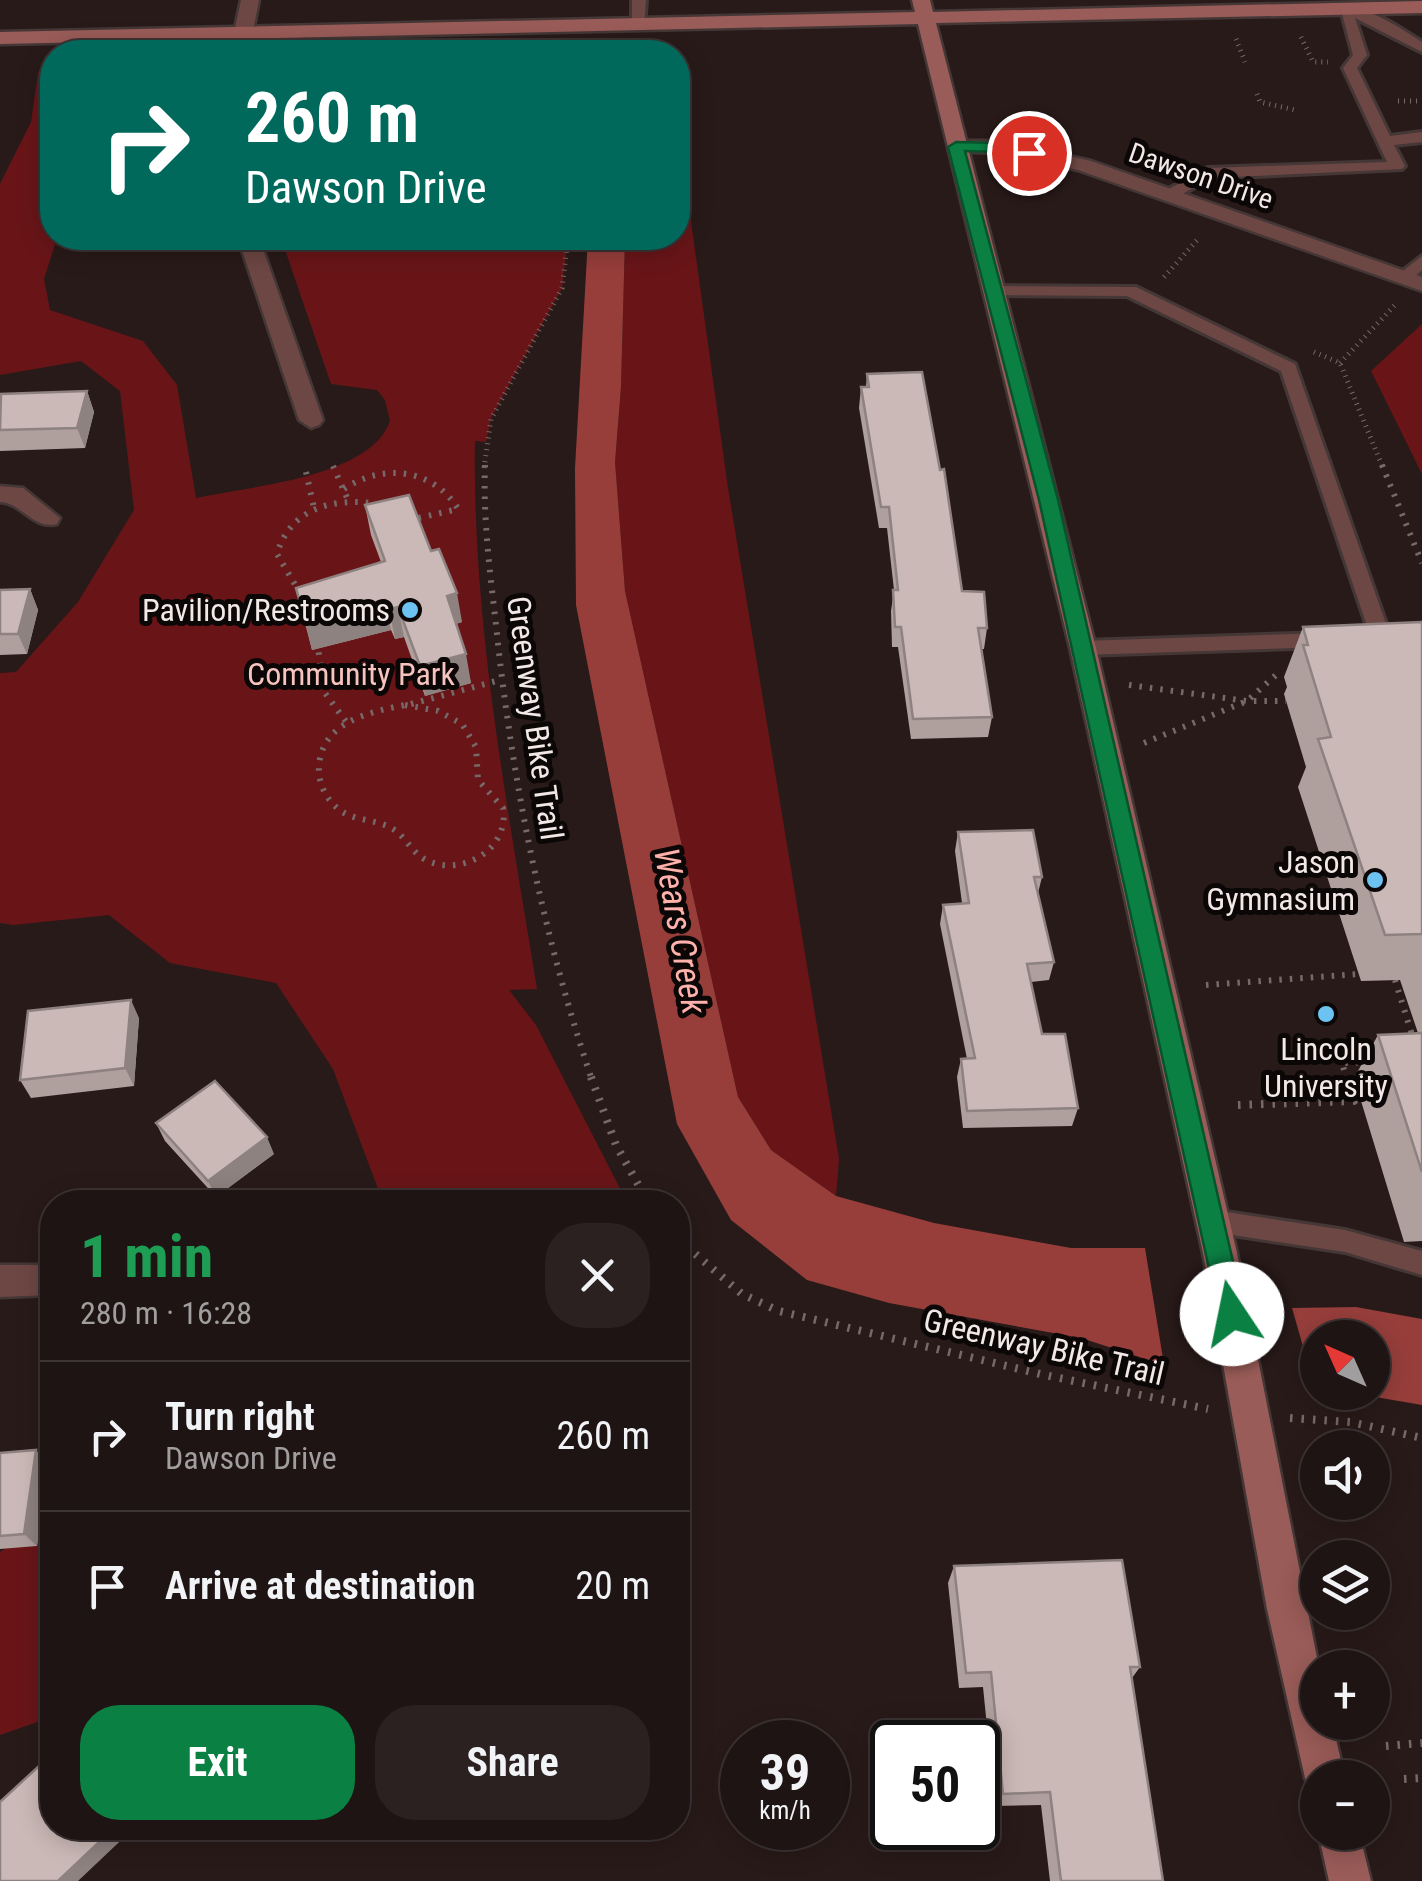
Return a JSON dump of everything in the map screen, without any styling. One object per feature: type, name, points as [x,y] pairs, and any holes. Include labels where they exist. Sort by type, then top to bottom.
[{"type":"main road","points":[[0,38],[639,24],[923,9],[1290,12],[1422,7]]},
{"type":"main road","points":[[923,9],[1083,648],[1213,1221],[1286,1610],[1322,1760]]},
{"type":"main road","points":[[1342,1850],[1350,1881]]},
{"type":"street","points":[[241,40],[250,0]]},
{"type":"street","name":"Dawson Drive","points":[[956,147],[1001,147],[1084,165],[1413,280]]},
{"type":"street","points":[[252,250],[311,420]]},
{"type":"street","points":[[0,494],[14,494],[48,518]]},
{"type":"street","points":[[0,1281],[40,1280]]},
{"type":"lane","points":[[639,0],[639,24]]},
{"type":"lane","points":[[1345,9],[1390,28],[1422,48]]},
{"type":"lane","points":[[1171,194],[1208,173],[1397,166],[1350,68],[1360,55],[1345,9]]},
{"type":"lane","points":[[1385,141],[1422,138]]},
{"type":"lane","points":[[1413,280],[1422,261]]},
{"type":"lane","points":[[994,291],[1130,291],[1289,368],[1380,638],[1083,648]]},
{"type":"lane","points":[[1213,1221],[1345,1241],[1422,1262]]},
{"type":"path","points":[[1290,12],[1313,62],[1355,61]]},
{"type":"path","points":[[1232,28],[1245,62]]},
{"type":"path","points":[[1257,94],[1260,102],[1295,110]]},
{"type":"path","name":"Greenway Bike Trail","points":[[567,250],[562,288],[491,418],[484,501],[500,680],[540,908],[574,1026],[613,1138],[641,1190]]},
{"type":"path","points":[[1340,362],[1398,302]]},
{"type":"path","points":[[333,466],[348,500]]},
{"type":"path","points":[[306,472],[314,508]]},
{"type":"path","points":[[344,489],[366,477],[410,475],[437,483],[454,498],[458,510],[406,520]]},
{"type":"path","points":[[305,603],[276,554],[286,529],[314,508],[348,500],[384,507]]},
{"type":"path","points":[[314,630],[325,693],[347,723]]},
{"type":"path","points":[[405,706],[441,712],[466,728],[479,751],[478,780],[502,806],[506,829],[485,854],[469,862],[442,865],[410,852],[388,826],[343,812],[324,793],[317,769],[325,744],[347,723],[405,706],[500,680]]},
{"type":"path","points":[[1128,685],[1247,702],[1286,701]]},
{"type":"path","points":[[1144,742],[1247,702]]},
{"type":"path","points":[[505,816],[522,814]]},
{"type":"path","points":[[1206,985],[1358,974]]},
{"type":"path","points":[[1395,980],[1415,1044]]},
{"type":"path","points":[[1238,1105],[1354,1100],[1342,1063],[1381,1062]]},
{"type":"path","name":"Greenway Bike Trail","points":[[690,1249],[742,1294],[779,1310],[1188,1407],[1350,1422],[1422,1438]]},
{"type":"path","points":[[1386,1746],[1422,1743]]},
{"type":"path","points":[[1404,1780],[1422,1778]]},
{"type":"green space","name":"Community Park","points":[[38,73],[40,250],[53,250],[44,279],[50,310],[143,341],[177,385],[196,498],[334,467],[378,440],[390,421],[385,400],[377,390],[331,384],[285,250],[567,250],[562,288],[491,418],[486,442],[475,441],[479,579],[494,716],[537,989],[509,990],[536,1025],[621,1190],[378,1190],[333,1069],[276,983],[170,963],[109,915],[0,923],[0,673],[16,672],[78,602],[134,510],[120,391],[81,361],[0,375],[0,184],[31,122]]},
{"type":"green space","points":[[690,214],[728,488],[839,1159],[836,1196],[771,1150],[738,1097],[625,591],[615,462],[625,250],[690,250]]},
{"type":"green space","points":[[1422,324],[1422,474],[1371,371]]},
{"type":"green space","points":[[40,1524],[40,1721],[0,1735],[0,1552]]},
{"type":"water","name":"Wears Creek","points":[[587,250],[625,250],[615,462],[625,591],[738,1097],[771,1150],[836,1196],[934,1223],[1071,1248],[1145,1248],[1165,1371],[1152,1361],[1081,1338],[889,1303],[807,1280],[731,1220],[677,1124],[576,605],[575,468]]},
{"type":"water","points":[[1356,1307],[1422,1319],[1422,1405],[1390,1400],[1390,1320],[1300,1320],[1300,1336],[1292,1308]]},
{"type":"building","points":[[922,372],[940,470],[944,469],[962,591],[984,592],[987,628],[978,628],[992,717],[913,719],[901,627],[895,627],[893,590],[898,590],[889,507],[881,507],[861,387],[869,387],[867,374]]},
{"type":"building","points":[[87,391],[77,428],[0,430],[1,394]]},
{"type":"building","points":[[409,495],[431,551],[439,549],[457,593],[447,596],[466,654],[420,666],[398,607],[389,609],[385,600],[305,620],[296,588],[385,561],[365,505]]},
{"type":"building","points":[[30,589],[18,634],[0,634],[0,590]]},
{"type":"building","name":"Jason Gymnasium","points":[[1422,622],[1422,934],[1385,935],[1318,739],[1331,737],[1303,645],[1308,645],[1303,627]]},
{"type":"building","points":[[1033,830],[1042,877],[1034,877],[1054,962],[1027,964],[1042,1034],[1065,1034],[1078,1108],[967,1111],[961,1059],[975,1058],[943,905],[969,903],[958,832]]},
{"type":"building","points":[[131,1000],[125,1068],[20,1080],[28,1011]]},
{"type":"building","points":[[1422,1033],[1422,1172],[1378,1035]]},
{"type":"building","points":[[215,1081],[267,1137],[208,1181],[156,1123]]},
{"type":"building","points":[[36,1450],[24,1534],[0,1536],[0,1453]]},
{"type":"building","points":[[1122,1560],[1140,1667],[1130,1667],[1163,1881],[1061,1881],[1050,1792],[1003,1794],[1000,1720],[996,1720],[991,1672],[966,1673],[954,1566]]},
{"type":"building","points":[[40,1765],[40,1840],[101,1840],[58,1881],[0,1881],[0,1802]]},
{"type":"place","name":"Pavilion/Restrooms","points":[[410,610]]},
{"type":"place","name":"Jason Gymnasium","points":[[1375,880]]},
{"type":"place","name":"Lincoln University","points":[[1326,1014]]},
{"type":"route","points":[[1029,153],[1001,147],[956,147],[1049,500],[1232,1314]]}]
